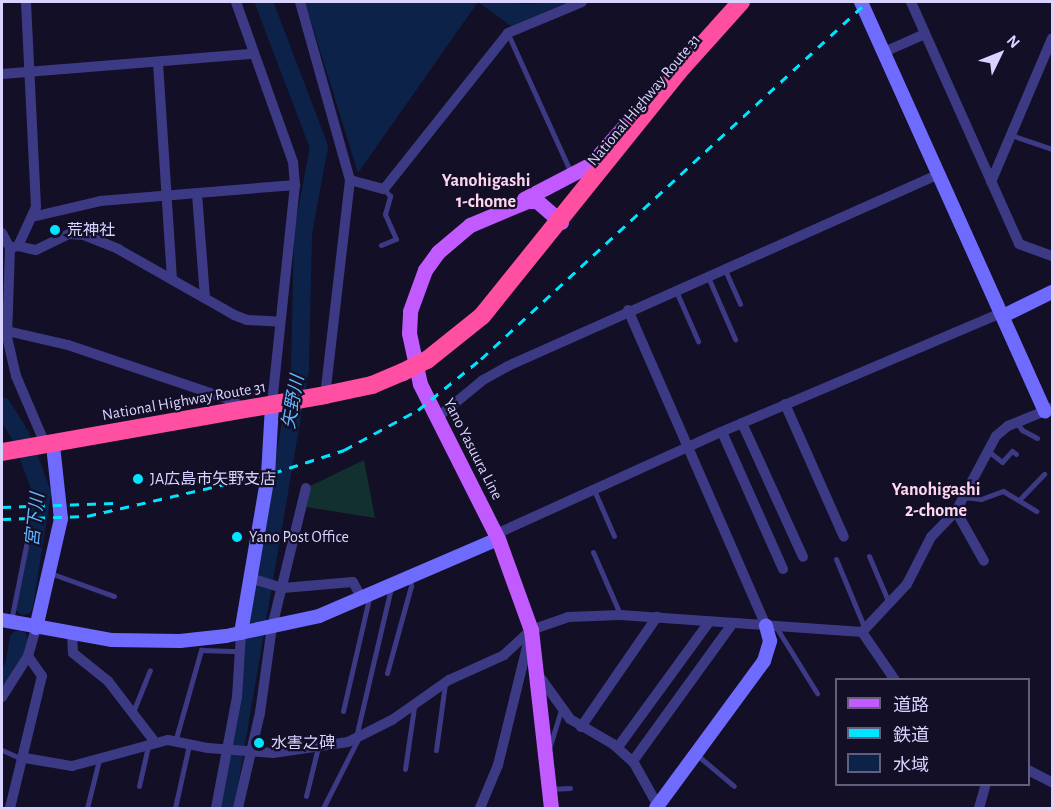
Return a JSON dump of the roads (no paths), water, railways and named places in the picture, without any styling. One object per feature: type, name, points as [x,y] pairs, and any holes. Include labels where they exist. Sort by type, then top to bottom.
[{"type":"highway","name":"National Highway Route 31","points":[[2,452],[40,447],[372,385],[427,360],[482,316],[561,222],[580,192],[679,71],[741,2]]},
{"type":"highway","name":"National Highway Route 31","points":[[561,222],[586,200],[690,73],[756,2]]},
{"type":"main road","points":[[510,206],[591,164],[679,71]]},
{"type":"main road","name":"Yano Yasuura Line","points":[[551,808],[531,630],[497,537],[438,417],[412,358],[410,311],[416,291],[438,252],[454,236],[510,206],[537,201],[561,222]]},
{"type":"street","points":[[2,697],[28,656],[50,573],[61,519],[16,376],[8,331],[14,247],[36,207],[26,2]]},
{"type":"street","points":[[216,808],[231,751],[239,651],[268,475],[280,322],[295,185],[293,162],[236,2]]},
{"type":"street","points":[[300,2],[350,180],[321,395]]},
{"type":"street","points":[[350,180],[384,189],[507,33],[582,2]]},
{"type":"street","points":[[25,759],[72,766],[151,744],[175,742],[249,752],[318,747],[357,738],[392,720],[414,702],[446,682],[504,655],[531,630],[568,617],[620,615],[864,631],[907,584],[931,537],[956,510],[987,450],[1005,428],[1049,410],[1002,314],[861,2]]},
{"type":"street","points":[[911,2],[1019,244],[1053,256]]},
{"type":"street","points":[[884,52],[925,34]]},
{"type":"street","points":[[991,182],[1053,38]]},
{"type":"street","points":[[2,74],[253,54]]},
{"type":"street","points":[[158,63],[172,280]]},
{"type":"street","points":[[438,417],[500,370],[628,310],[939,174]]},
{"type":"street","points":[[32,217],[100,201],[295,185]]},
{"type":"street","points":[[197,194],[205,298]]},
{"type":"street","points":[[2,233],[14,247],[36,250],[69,234],[84,235],[247,320],[280,322]]},
{"type":"street","points":[[6,621],[112,640],[180,641],[270,628],[366,598],[690,446],[1053,292]]},
{"type":"street","points":[[537,673],[561,708],[581,727],[618,747],[633,761],[659,806],[764,661],[770,641],[771,626],[628,310]]},
{"type":"street","points":[[8,331],[68,345],[228,399],[247,409]]},
{"type":"street","points":[[785,404],[844,537]]},
{"type":"street","points":[[742,423],[802,557]]},
{"type":"street","points":[[722,432],[783,569]]},
{"type":"street","points":[[238,808],[270,628],[283,588],[306,488]]},
{"type":"street","points":[[956,510],[984,561]]},
{"type":"street","points":[[250,578],[283,588],[352,582],[366,598]]},
{"type":"street","points":[[581,727],[657,617]]},
{"type":"street","points":[[618,747],[709,621]]},
{"type":"street","points":[[633,761],[733,623]]},
{"type":"street","points":[[480,808],[498,765],[531,630]]},
{"type":"street","points":[[864,631],[895,678]]},
{"type":"street","points":[[72,634],[72,653],[108,681],[151,744]]},
{"type":"street","points":[[10,808],[25,759],[42,676],[28,656]]},
{"type":"street","points":[[1030,770],[1053,782]]},
{"type":"street","points":[[979,808],[985,786]]},
{"type":"lane","points":[[507,33],[572,175]]},
{"type":"lane","points":[[1011,135],[1053,149]]},
{"type":"lane","points":[[381,245],[396,239],[385,214],[390,196],[384,189]]},
{"type":"lane","points":[[724,268],[740,304]]},
{"type":"lane","points":[[708,276],[735,339]]},
{"type":"lane","points":[[676,290],[698,341]]},
{"type":"lane","points":[[1017,423],[1022,430],[1037,438]]},
{"type":"lane","points":[[987,450],[1002,462],[1012,451],[1016,454]]},
{"type":"lane","points":[[1020,499],[1044,474]]},
{"type":"lane","points":[[594,490],[614,536]]},
{"type":"lane","points":[[962,496],[981,499],[1003,491],[1020,499],[1036,511]]},
{"type":"lane","points":[[6,621],[27,541]]},
{"type":"lane","points":[[593,552],[620,615]]},
{"type":"lane","points":[[869,556],[890,604]]},
{"type":"lane","points":[[836,559],[864,631]]},
{"type":"lane","points":[[50,573],[114,596]]},
{"type":"lane","points":[[387,673],[411,586],[410,578]]},
{"type":"lane","points":[[323,808],[357,738],[391,586]]},
{"type":"lane","points":[[343,711],[366,598]]},
{"type":"lane","points":[[771,626],[817,693]]},
{"type":"lane","points":[[175,742],[201,650],[239,651]]},
{"type":"lane","points":[[132,714],[150,669]]},
{"type":"lane","points":[[436,750],[446,682]]},
{"type":"lane","points":[[405,769],[414,702]]},
{"type":"lane","points":[[545,751],[561,718],[561,708]]},
{"type":"lane","points":[[138,786],[151,744]]},
{"type":"lane","points":[[175,808],[189,745]]},
{"type":"lane","points":[[306,796],[318,747]]},
{"type":"lane","points":[[2,750],[25,759]]},
{"type":"lane","points":[[696,754],[734,786]]},
{"type":"lane","points":[[87,808],[99,760]]},
{"type":"lane","points":[[549,789],[570,788]]},
{"type":"water","points":[[305,2],[478,2],[358,173]]},
{"type":"water","points":[[478,2],[516,2],[520,4],[568,2],[511,26]]},
{"type":"waterway","name":"矢野川","points":[[225,808],[300,367],[303,233],[319,147],[264,2]]},
{"type":"waterway","name":"宮下川","points":[[2,406],[21,436],[42,493],[24,606]]},
{"type":"waterway","name":"宮下川","points":[[2,686],[14,666],[19,639]]},
{"type":"railway","points":[[2,519],[87,516],[273,473],[344,450],[418,410],[481,359],[867,2]]},
{"type":"railway","points":[[2,507],[114,503]]},
{"type":"place","name":"荒神社","points":[[55,230]]},
{"type":"place","name":"JA広島市矢野支店","points":[[138,479]]},
{"type":"place","name":"Yano Post Office","points":[[237,537]]},
{"type":"place","name":"水害之碑","points":[[259,743]]},
{"type":"district","name":"Yanohigashi 1-chome","points":[[486,192]]},
{"type":"district","name":"Yanohigashi 2-chome","points":[[936,501]]}]
